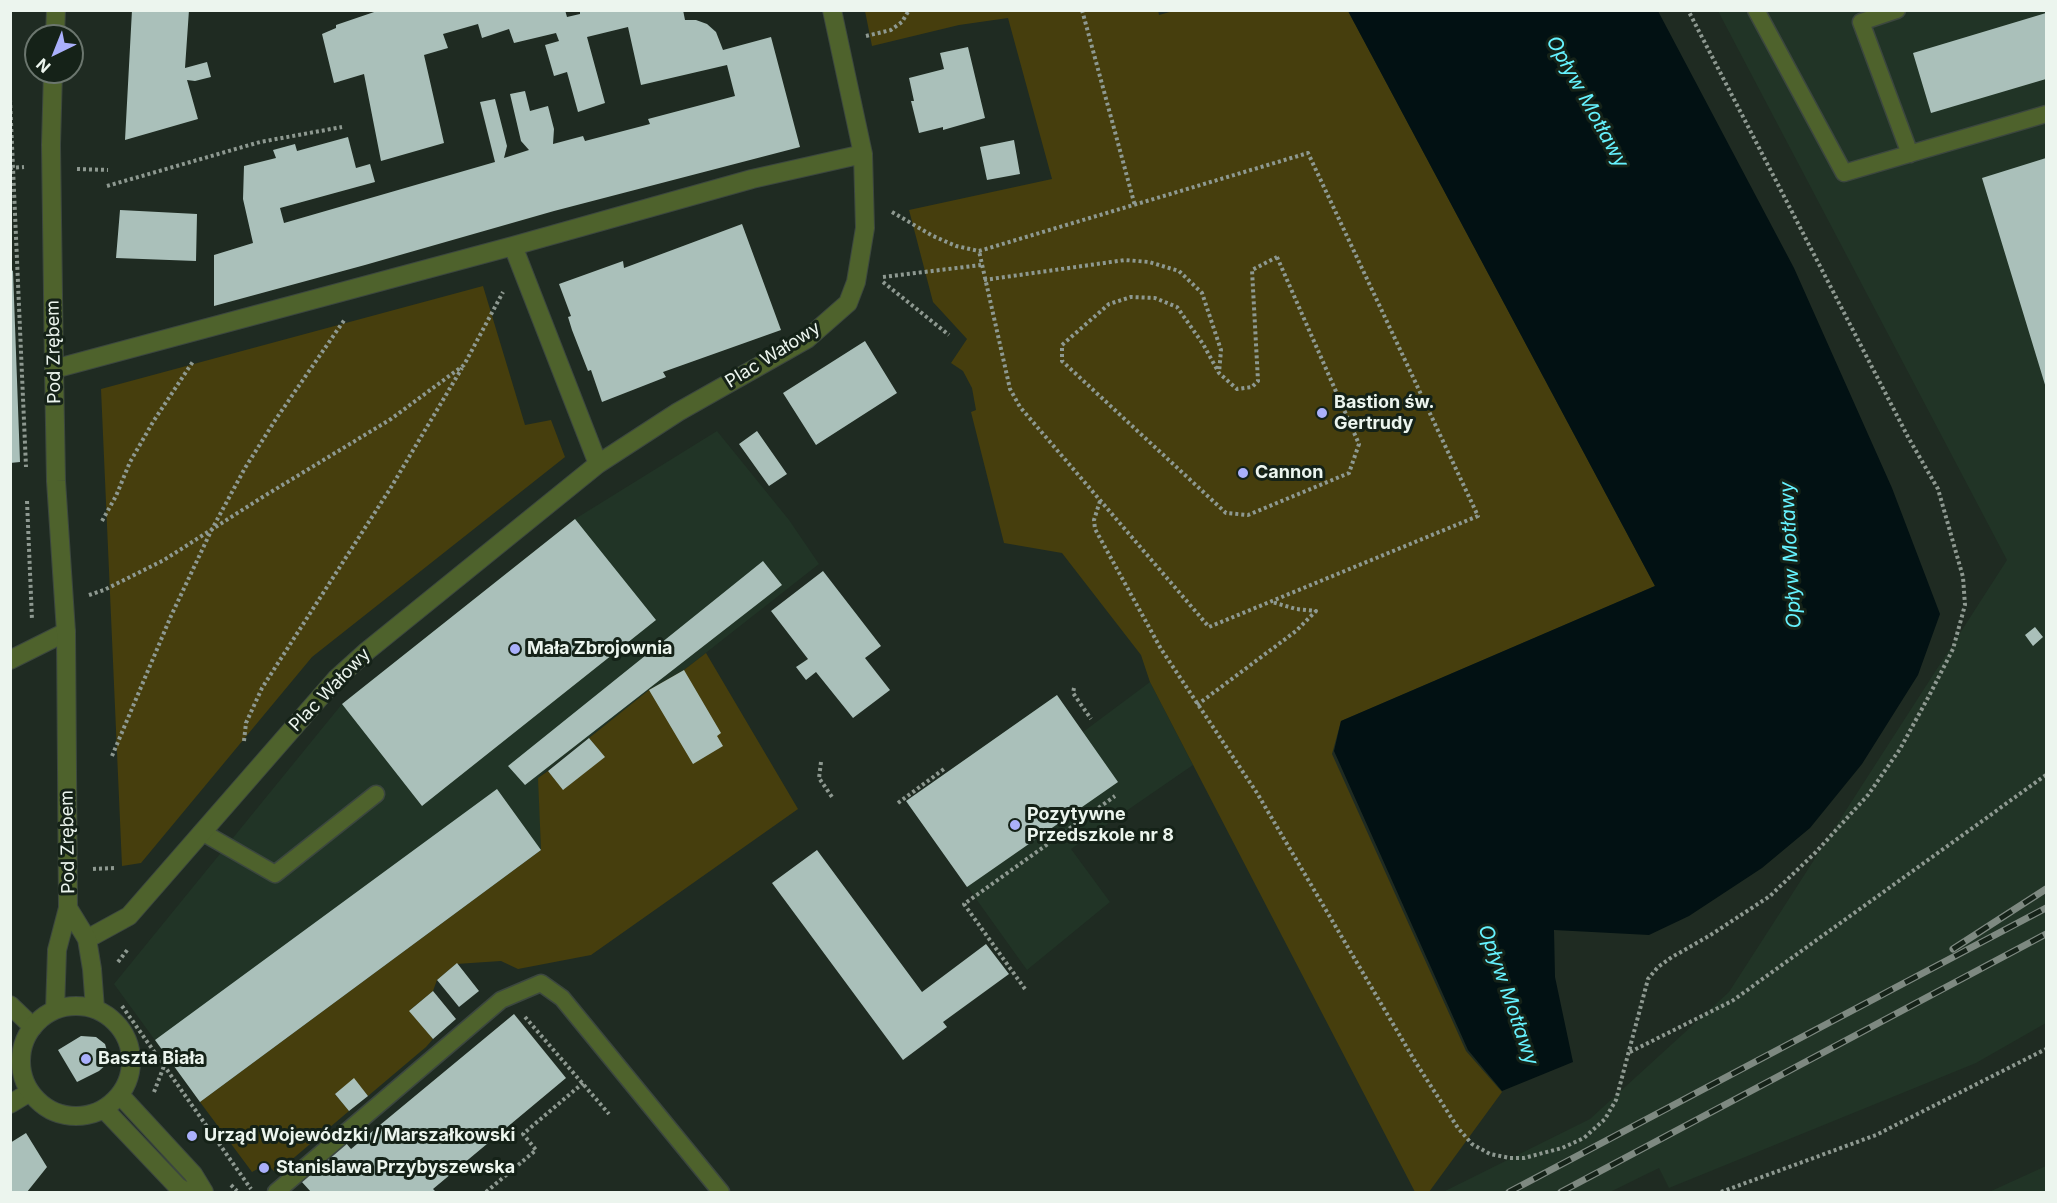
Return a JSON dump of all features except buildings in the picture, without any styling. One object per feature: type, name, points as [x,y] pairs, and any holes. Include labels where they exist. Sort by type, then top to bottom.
[{"type":"street","name":"Plac Wałowy","points":[[87,939],[129,916],[336,679],[376,644],[598,464],[678,412],[807,339],[848,303],[856,282],[865,228],[863,154],[832,10]]},
{"type":"street","name":"Pod Zrębem","points":[[54,84],[51,145],[54,369],[56,481],[66,632],[68,908],[57,950],[55,1010]]},
{"type":"street","points":[[54,369],[368,285],[516,254],[752,179],[863,154]]},
{"type":"street","points":[[516,254],[598,464]]},
{"type":"street","points":[[10,660],[66,632]]},
{"type":"street","name":"Pod Zrębem","points":[[68,908],[87,939],[95,1009]]},
{"type":"street","points":[[10,1005],[33,1026]]},
{"type":"street","points":[[75,1006],[95,1009],[110,1017],[122,1030],[130,1046],[132,1063],[129,1080],[120,1095],[104,1109],[88,1115],[56,1112],[42,1104],[30,1092],[23,1076],[21,1059],[24,1042],[33,1026],[55,1010],[75,1006]]},
{"type":"street","points":[[10,1104],[30,1092]]},
{"type":"street","points":[[120,1095],[192,1174],[204,1192]]},
{"type":"street","points":[[104,1109],[178,1187],[186,1192]]},
{"type":"lane","points":[[1756,10],[1845,173],[2046,114]]},
{"type":"lane","points":[[1897,10],[1861,22],[1910,154]]},
{"type":"lane","points":[[202,832],[275,874],[376,794]]},
{"type":"lane","points":[[276,1192],[501,1000],[541,983],[562,998],[721,1192]]},
{"type":"path","points":[[862,36],[891,30],[902,22],[909,10]]},
{"type":"path","points":[[1082,10],[1135,206]]},
{"type":"path","points":[[1100,501],[1094,520],[1095,529],[1161,649],[1257,793],[1416,1063],[1458,1128],[1472,1144],[1490,1154],[1524,1158],[1562,1148],[1584,1138],[1605,1119],[1616,1100],[1648,980],[1658,967],[1672,957],[1770,896],[1816,852],[1868,795],[1900,749],[1953,649],[1965,605],[1964,577],[1938,489],[1908,437],[1688,10]]},
{"type":"path","points":[[10,99],[26,471]]},
{"type":"path","points":[[106,186],[260,142],[342,127]]},
{"type":"path","points":[[886,208],[933,236],[956,246],[979,251],[1308,153],[1478,516],[1209,627],[1020,407],[1010,389],[979,251]]},
{"type":"path","points":[[10,198],[14,189]]},
{"type":"path","points":[[244,743],[246,723],[262,688],[390,489],[464,365],[516,254]]},
{"type":"path","points":[[1277,257],[1359,444],[1349,473],[1248,515],[1226,513],[1062,361],[1062,345],[1109,304],[1131,297],[1155,298],[1178,307],[1219,373],[1237,388],[1252,387],[1258,381],[1252,270],[1277,257]]},
{"type":"path","points":[[984,280],[1125,260],[1149,262],[1179,271],[1202,293],[1221,350],[1219,373]]},
{"type":"path","points":[[949,335],[877,277],[981,265]]},
{"type":"path","points":[[112,756],[171,616],[211,531],[245,468],[368,285]]},
{"type":"path","points":[[102,521],[116,496],[130,462],[153,422],[218,324]]},
{"type":"path","points":[[64,603],[104,590],[164,560],[391,419],[464,365]]},
{"type":"path","points":[[27,493],[32,621]]},
{"type":"path","points":[[1197,705],[1296,631],[1316,611],[1296,609],[1271,602]]},
{"type":"path","points":[[1074,688],[1073,693],[1091,719]]},
{"type":"path","points":[[821,762],[819,778],[832,797]]},
{"type":"path","points":[[898,803],[944,769]]},
{"type":"path","points":[[1629,1052],[1732,1000],[2046,775]]},
{"type":"path","points":[[1025,989],[964,904],[1115,796]]},
{"type":"path","points":[[508,997],[609,1114]]},
{"type":"path","points":[[118,1001],[246,1182]]},
{"type":"path","points":[[1721,1192],[1876,1135],[2046,1049]]},
{"type":"path","points":[[486,1192],[536,1150],[522,1134],[583,1083]]},
{"type":"shaded area","points":[[1158,10],[1159,15],[1177,10],[1348,11],[1655,586],[1341,721],[1332,754],[1466,1051],[1502,1092],[1429,1192],[1415,1192],[1150,682],[1141,655],[1062,553],[1004,543],[971,412],[976,410],[972,388],[963,371],[951,363],[967,339],[933,302],[909,210],[1052,179],[1008,18],[959,25],[872,46],[865,11]]},
{"type":"shaded area","points":[[1718,11],[2046,11],[2046,1023],[1976,1063],[1669,1188],[1659,1168],[1610,1192],[1443,1192],[1590,1119],[1729,992],[2007,560]]},
{"type":"shaded area","points":[[483,286],[525,425],[551,420],[565,457],[312,657],[141,863],[122,866],[101,389]]},
{"type":"shaded area","points":[[717,431],[789,520],[819,564],[684,670],[649,690],[539,777],[541,850],[200,1102],[114,984],[342,704],[575,519]]},
{"type":"shaded area","points":[[706,653],[798,809],[591,955],[518,969],[501,961],[456,964],[437,980],[433,991],[410,1010],[433,1039],[426,1047],[368,1096],[354,1079],[335,1094],[349,1111],[276,1173],[271,1168],[263,1166],[252,1172],[200,1102],[541,850],[538,778],[548,771],[564,789],[604,757],[589,738],[649,690],[684,670]]},
{"type":"shaded area","name":"Pozytywne Przedszkole nr 8","points":[[1150,682],[1193,765],[1071,849],[1110,902],[1027,970],[906,801],[1057,695],[1083,732]]},
{"type":"shaded area","points":[[2046,1166],[2046,1192],[1989,1192]]},
{"type":"water","name":"Opływ Motławy","points":[[1348,11],[1658,11],[1794,268],[1892,488],[1940,614],[1918,675],[1862,764],[1810,828],[1762,868],[1689,916],[1649,935],[1554,930],[1555,977],[1573,1062],[1502,1091],[1468,1050],[1334,751],[1341,721],[1655,586]]},
{"type":"railway","points":[[1953,949],[2046,889]]},
{"type":"railway","points":[[1509,1192],[2046,908]]},
{"type":"railway","points":[[1561,1192],[2046,934]]},
{"type":"place","name":"Bastion św. Gertrudy","points":[[1322,413]]},
{"type":"place","name":"Cannon","points":[[1243,473]]},
{"type":"place","name":"Mała Zbrojownia","points":[[515,649]]},
{"type":"place","name":"Pozytywne Przedszkole nr 8","points":[[1015,825]]},
{"type":"place","name":"Baszta Biała","points":[[86,1059]]},
{"type":"place","name":"Urząd Wojewódzki / Marszałkowski","points":[[192,1136]]},
{"type":"place","name":"Stanislawa Przybyszewska","points":[[264,1168]]}]
